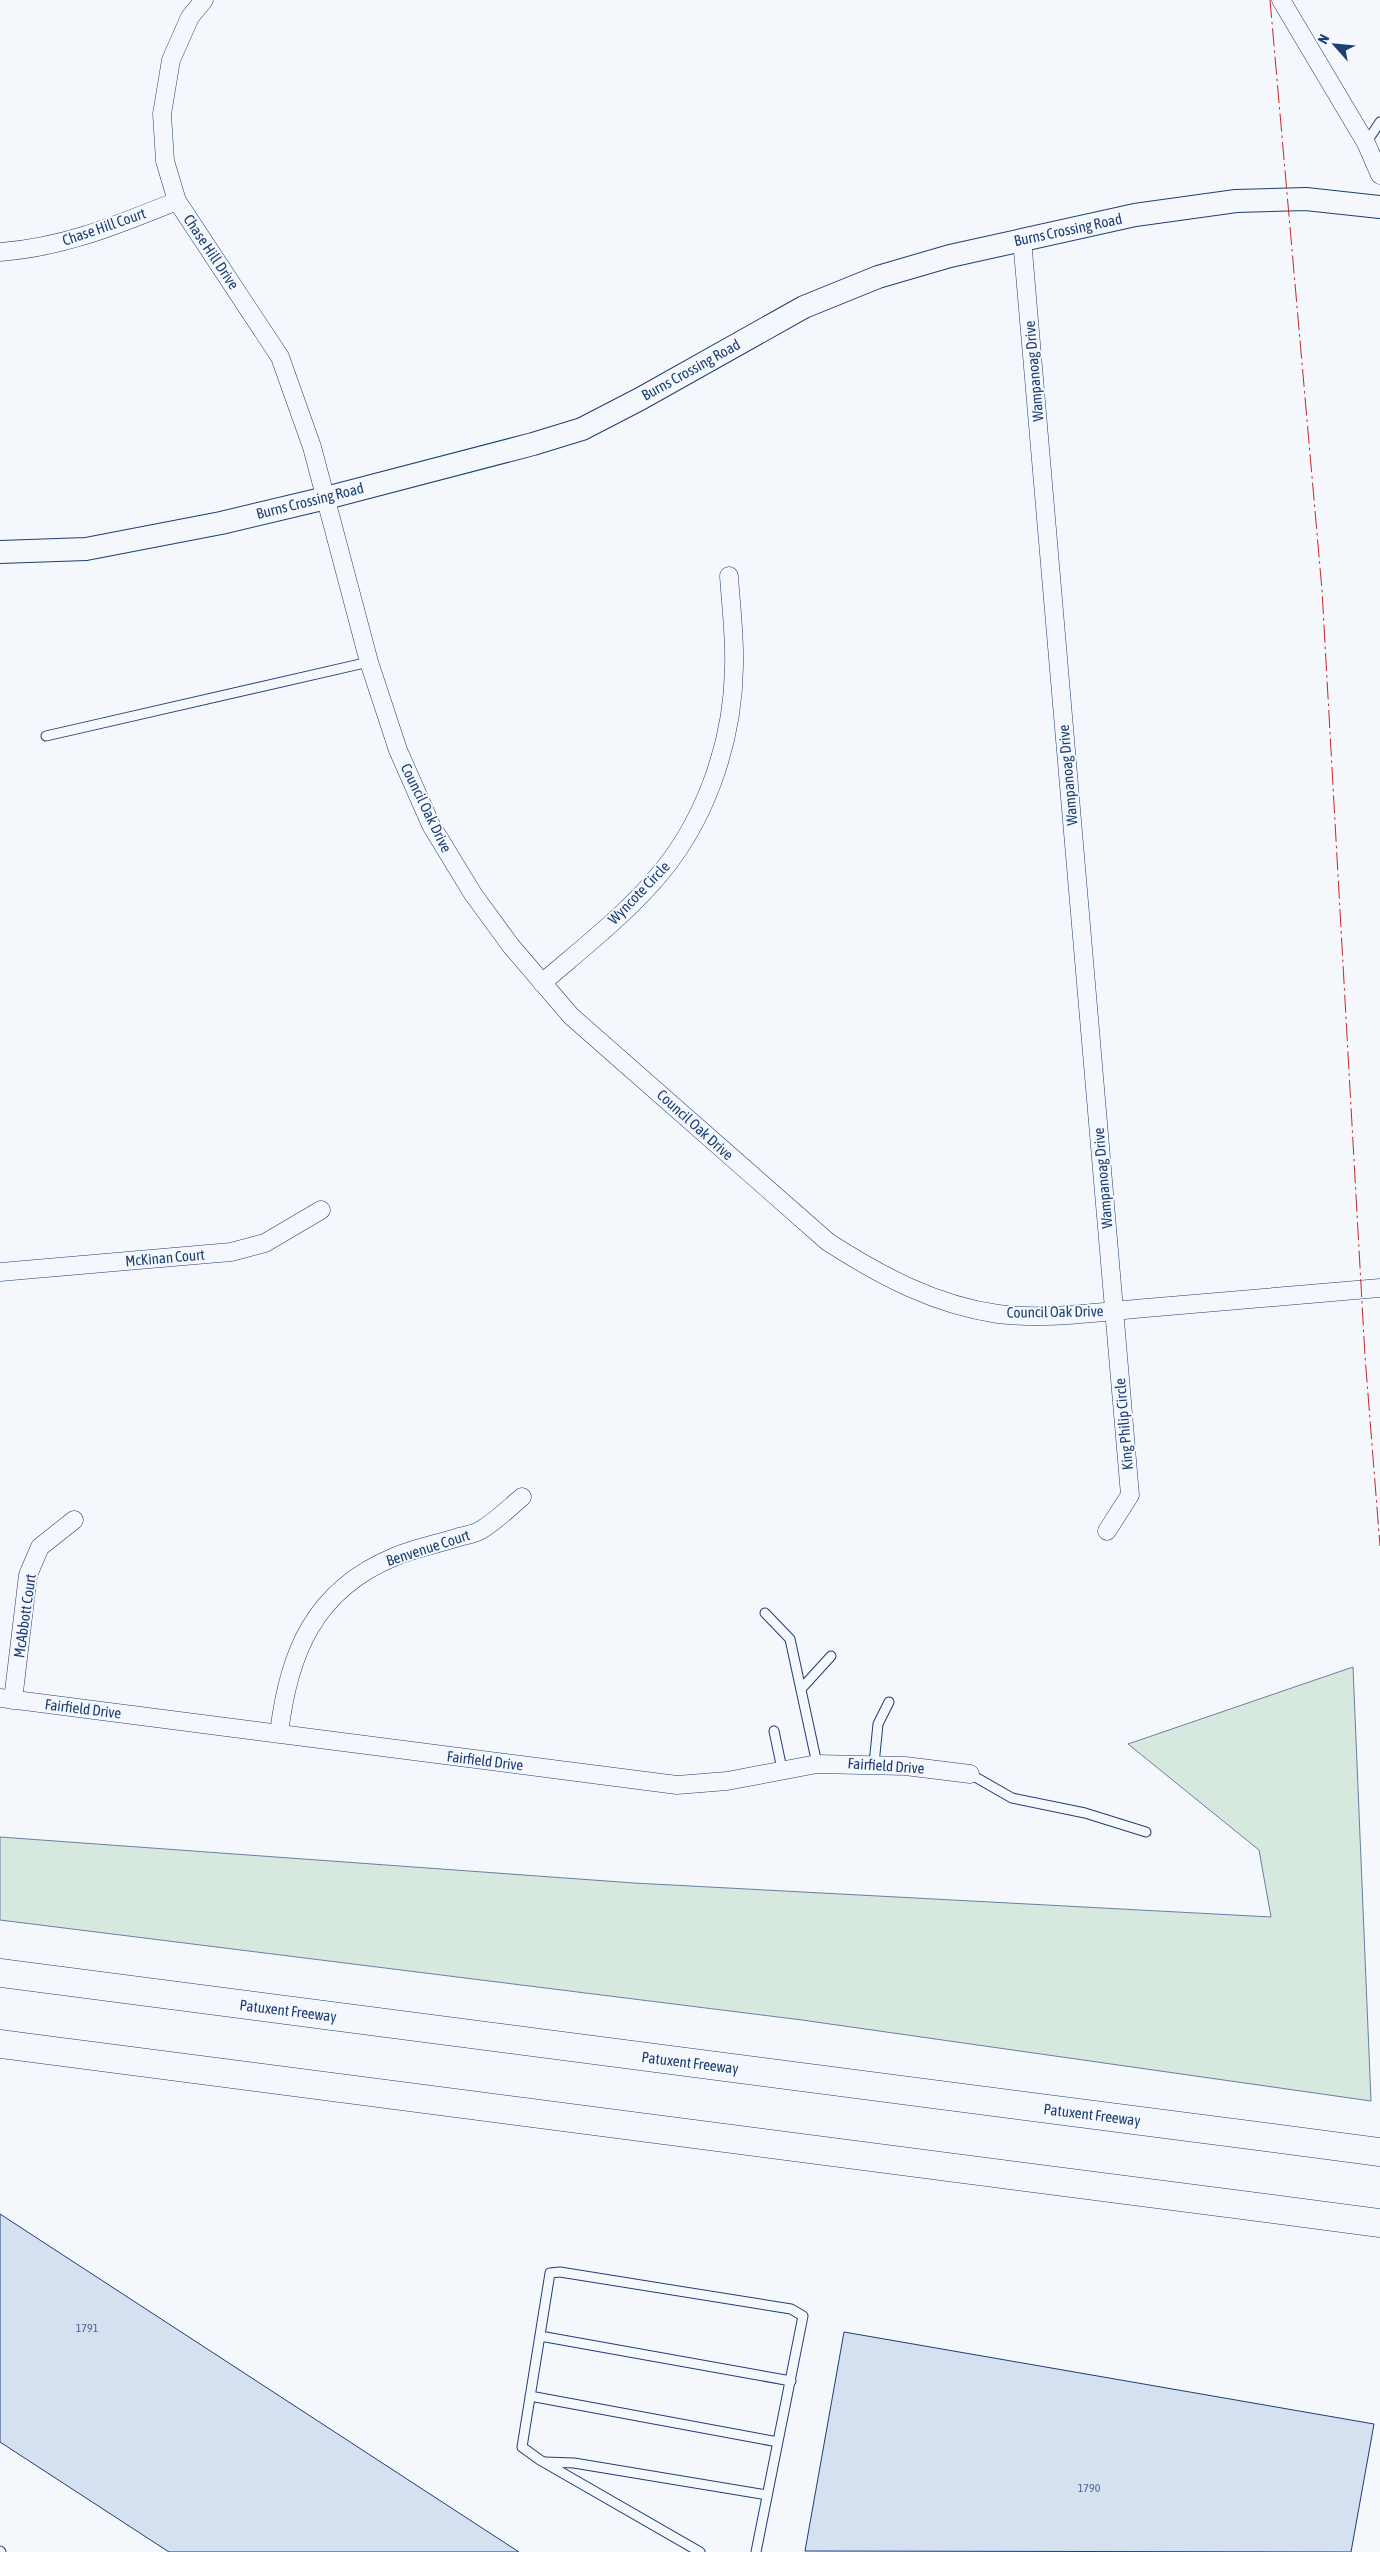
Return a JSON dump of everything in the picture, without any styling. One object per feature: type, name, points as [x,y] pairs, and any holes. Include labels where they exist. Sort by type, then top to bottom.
[{"type":"highway","name":"Patuxent Freeway","points":[[0,1973],[1380,2152]]},
{"type":"highway","points":[[0,2044],[1380,2223]]},
{"type":"street","name":"Chase Hill Drive","points":[[204,0],[190,17],[171,60],[162,114],[166,161],[177,201],[280,357],[312,447],[326,498]]},
{"type":"street","points":[[1281,0],[1366,143],[1380,175]]},
{"type":"street","name":"Burns Crossing Road","points":[[0,552],[56,552],[95,547],[221,523],[326,498],[533,444],[582,429],[640,399],[804,307],[878,277],[950,256],[1135,215],[1236,201],[1306,199],[1380,207]]},
{"type":"street","name":"Chase Hill Court","points":[[0,252],[24,250],[83,238],[177,201]]},
{"type":"street","name":"Wampanoag Drive","points":[[1022,239],[1114,1311]]},
{"type":"street","name":"Council Oak Drive","points":[[326,498],[368,662],[398,750],[431,825],[473,894],[542,983],[571,1016],[828,1242],[872,1270],[922,1294],[955,1305],[998,1314],[1064,1315],[1380,1288]]},
{"type":"street","name":"Wyncote Circle","points":[[542,983],[652,884],[676,852],[699,813],[716,772],[728,726],[734,668],[729,576]]},
{"type":"street","name":"McKinan Court","points":[[0,1272],[231,1252],[265,1243],[321,1210]]},
{"type":"street","name":"King Philip Circle","points":[[1107,1531],[1130,1495],[1114,1311]]},
{"type":"street","name":"Benvenue Court","points":[[279,1734],[284,1694],[296,1651],[315,1620],[337,1593],[372,1566],[396,1556],[480,1531],[522,1497]]},
{"type":"street","name":"McAbbott Court","points":[[7,1699],[28,1575],[40,1547],[74,1520]]},
{"type":"street","name":"Fairfield Drive","points":[[7,1699],[677,1785],[727,1781],[782,1769],[817,1764],[874,1764],[970,1774]]},
{"type":"lane","points":[[1366,143],[1380,122]]},
{"type":"lane","points":[[46,736],[368,662]]},
{"type":"lane","points":[[765,1613],[790,1638],[817,1764]]},
{"type":"lane","points":[[801,1689],[831,1656]]},
{"type":"lane","points":[[874,1764],[878,1724],[889,1702]]},
{"type":"lane","points":[[774,1731],[782,1769]]},
{"type":"lane","points":[[970,1774],[1012,1798],[1086,1813],[1146,1832]]},
{"type":"lane","points":[[700,2552],[544,2462],[522,2447],[550,2273],[560,2272],[791,2309],[804,2316],[756,2552]]},
{"type":"lane","points":[[540,2336],[791,2381]]},
{"type":"lane","points":[[530,2396],[778,2442]]},
{"type":"lane","points":[[544,2462],[574,2463],[768,2495]]},
{"type":"shaded area","points":[[1353,1667],[1371,2101],[802,2020],[0,1920],[0,1837],[634,1883],[1271,1917],[1259,1850],[1128,1744]]},
{"type":"building","points":[[0,2214],[519,2552],[169,2552],[0,2442]]},
{"type":"building","points":[[844,2332],[1374,2424],[1351,2552],[805,2551]]},
{"type":"power","points":[[1270,0],[1322,590],[1365,1356],[1380,1546]]}]
